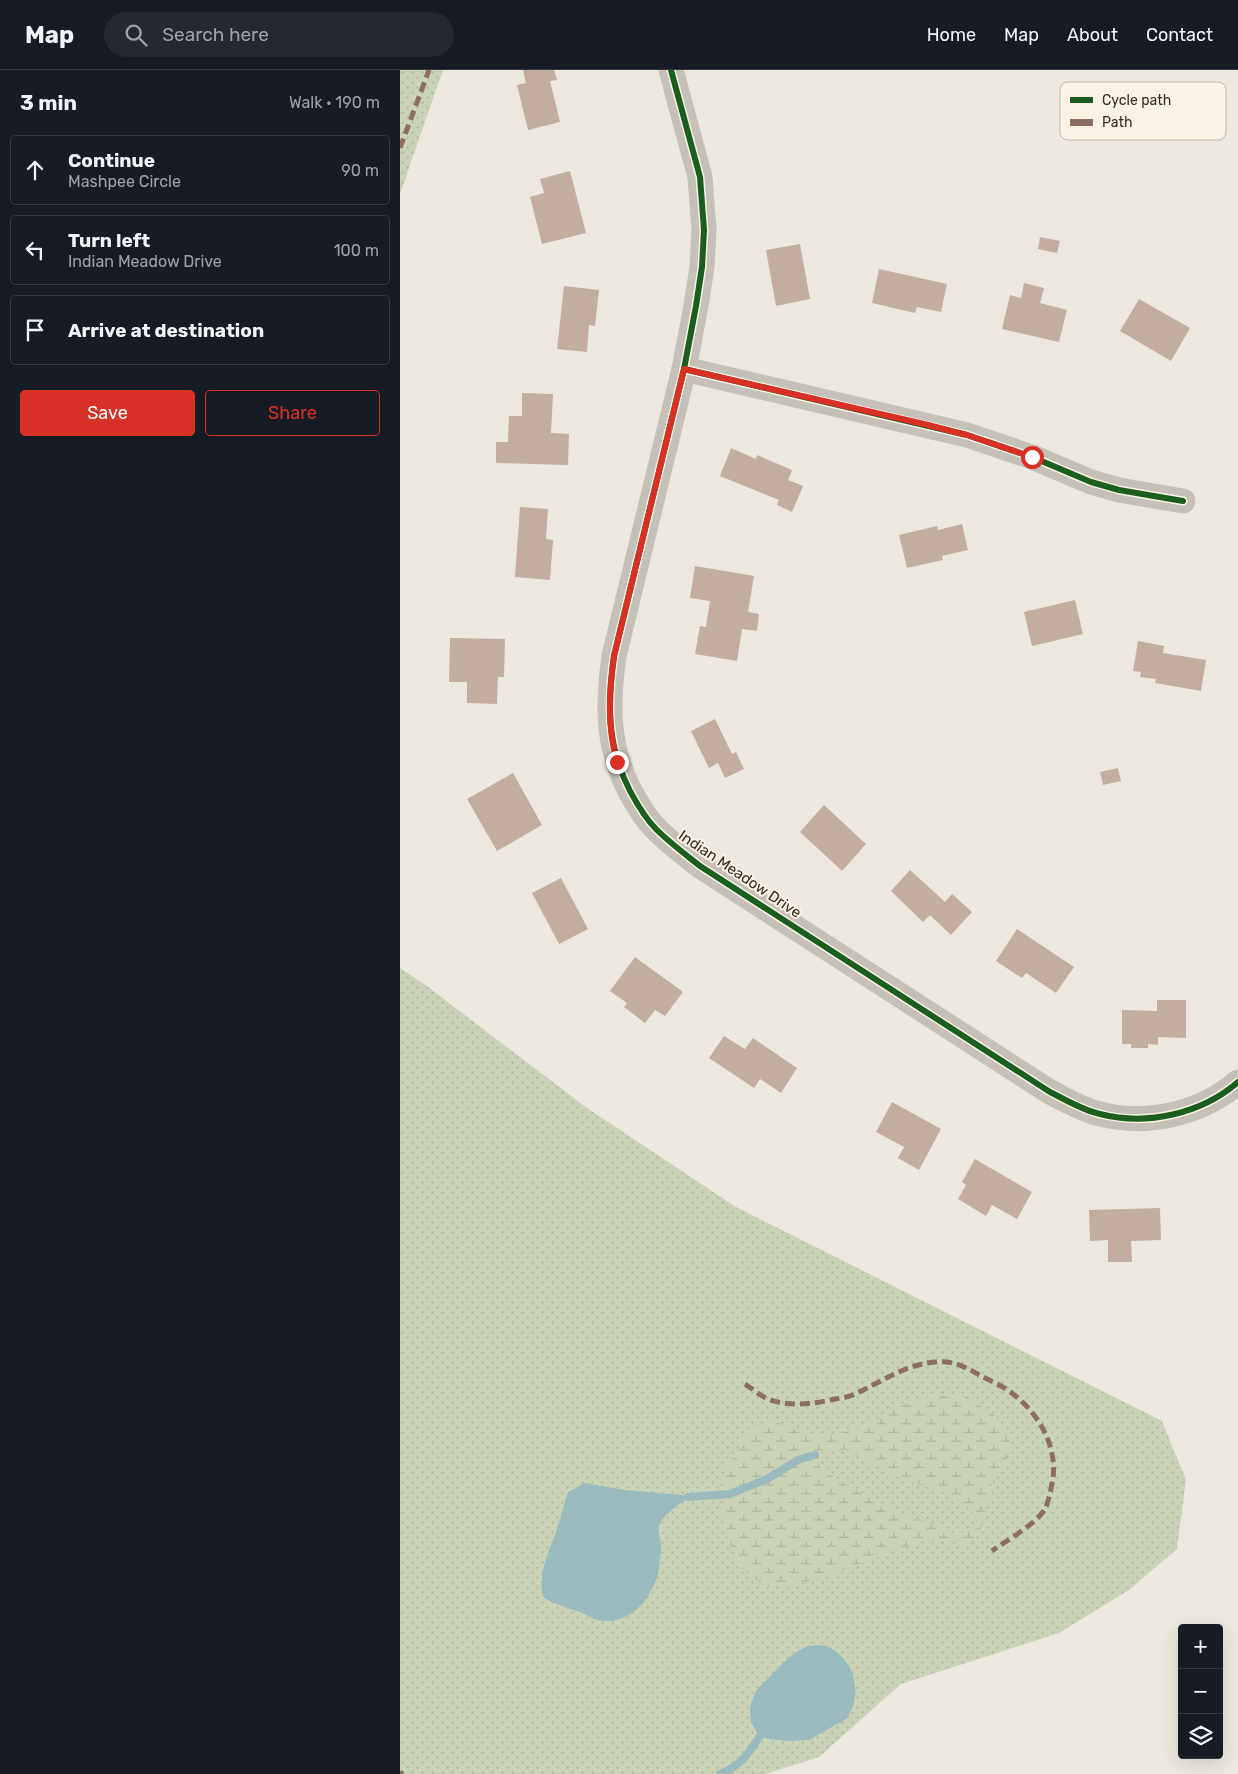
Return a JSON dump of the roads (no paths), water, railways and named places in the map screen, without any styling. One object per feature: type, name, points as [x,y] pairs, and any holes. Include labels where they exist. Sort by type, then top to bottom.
[{"type":"street","name":"Indian Meadow Drive","points":[[671,70],[700,177],[704,230],[702,267],[684,369],[614,656],[610,686],[609,716],[613,747],[623,777],[637,804],[646,817],[677,848],[700,866],[1050,1092],[1074,1105],[1099,1114],[1126,1119],[1153,1119],[1181,1113],[1231,1088],[1238,1082]]},
{"type":"street","points":[[684,369],[967,435],[1032,457],[1091,482],[1118,490],[1183,501]]},
{"type":"water","points":[[585,1483],[625,1490],[688,1497],[667,1514],[659,1527],[661,1546],[659,1566],[656,1580],[651,1590],[638,1608],[630,1615],[620,1619],[609,1621],[597,1620],[544,1598],[542,1589],[543,1571],[568,1492]]},
{"type":"water","points":[[822,1645],[832,1649],[841,1656],[853,1675],[855,1698],[852,1709],[846,1719],[809,1740],[786,1741],[768,1739],[758,1735],[751,1722],[750,1708],[755,1692],[796,1652],[808,1646]]},
{"type":"waterway","points":[[688,1497],[730,1494],[767,1479],[798,1460],[815,1455]]},
{"type":"waterway","points":[[720,1774],[739,1763],[748,1754],[760,1736]]}]
